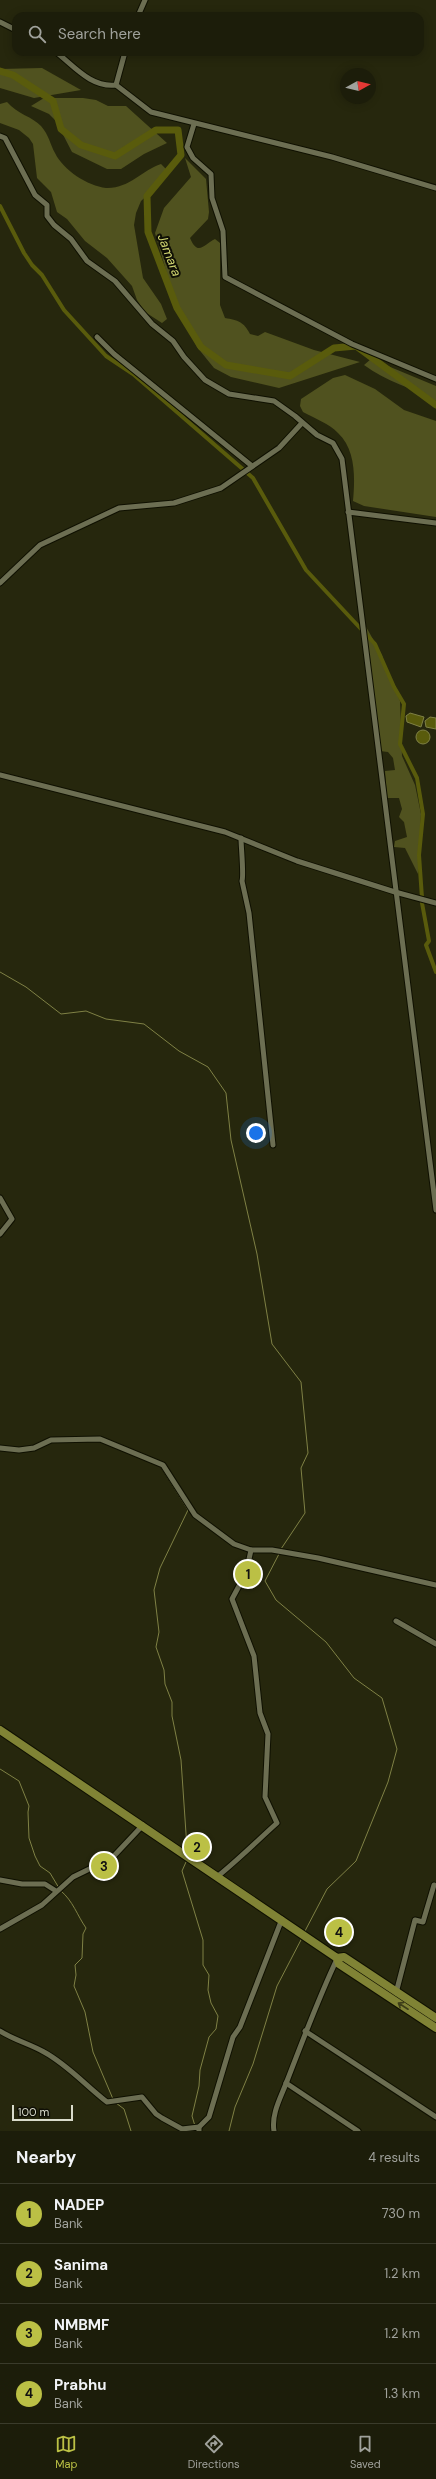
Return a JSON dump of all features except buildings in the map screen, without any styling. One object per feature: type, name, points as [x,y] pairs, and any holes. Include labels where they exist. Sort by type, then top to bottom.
[{"type":"main road","points":[[0,1730],[301,1931],[337,1958],[339,1964],[436,2028]]},
{"type":"main road","points":[[337,1958],[344,1957],[396,1993],[436,2018]]},
{"type":"street","points":[[140,12],[145,0]]},
{"type":"street","points":[[0,22],[12,28]]},
{"type":"street","points":[[61,56],[83,75],[105,86],[116,85],[151,112],[194,124],[332,157],[436,188]]},
{"type":"street","points":[[116,85],[124,56]]},
{"type":"street","points":[[194,124],[187,147],[193,158],[211,174],[212,198],[223,231],[225,277],[352,344],[436,379]]},
{"type":"street","points":[[0,136],[5,138],[35,194],[47,205],[47,216],[54,225],[71,239],[87,261],[115,281],[152,324],[174,341],[184,357],[205,380],[229,394],[274,401],[317,435],[333,443],[342,459],[436,1210]]},
{"type":"street","points":[[97,337],[114,354],[252,466]]},
{"type":"street","points":[[0,583],[40,545],[119,508],[174,503],[203,495],[226,485],[285,443],[302,423]]},
{"type":"street","points":[[348,512],[436,523]]},
{"type":"street","points":[[0,775],[225,832],[297,861],[395,892],[436,903]]},
{"type":"street","points":[[241,838],[241,861],[244,876],[242,881],[249,913],[273,1145]]},
{"type":"street","points":[[0,1198],[12,1219],[0,1234]]},
{"type":"street","points":[[0,1448],[20,1450],[34,1448],[51,1440],[100,1439],[163,1465],[195,1515],[216,1533],[234,1544],[250,1550],[272,1550],[318,1558],[436,1585]]},
{"type":"street","points":[[218,1876],[248,1852],[252,1845],[277,1823],[265,1797],[268,1734],[260,1713],[254,1656],[232,1599],[246,1573],[250,1550]]},
{"type":"street","points":[[396,1621],[436,1644]]},
{"type":"street","points":[[0,1929],[42,1905],[73,1877],[112,1858],[143,1825]]},
{"type":"street","points":[[0,1880],[22,1884],[45,1884],[58,1889]]},
{"type":"street","points":[[396,1993],[415,1920],[423,1922],[434,1885]]},
{"type":"street","points":[[0,2031],[17,2042],[44,2052],[63,2065],[107,2102],[142,2097],[156,2114],[182,2128],[196,2128],[209,2117],[232,2037],[240,2027],[282,1919]]},
{"type":"street","points":[[274,2131],[272,2122],[305,2031],[337,1958]]},
{"type":"street","points":[[305,2031],[436,2117]]},
{"type":"street","points":[[286,2084],[358,2131]]},
{"type":"shaded area","points":[[42,68],[81,90],[34,98],[0,88],[0,69]]},
{"type":"shaded area","points":[[44,98],[83,98],[96,100],[108,106],[126,106],[167,143],[144,154],[121,169],[107,169],[72,152],[56,121],[49,114],[31,106]]},
{"type":"shaded area","points":[[7,102],[15,110],[34,120],[44,129],[59,159],[70,171],[84,181],[99,187],[114,188],[122,186],[161,164],[166,169],[156,187],[141,201],[136,213],[134,225],[143,278],[161,304],[167,319],[162,323],[145,312],[137,300],[132,286],[107,258],[85,241],[67,219],[57,212],[51,192],[37,178],[33,144],[29,138],[19,130],[0,123],[0,104]]},
{"type":"shaded area","points":[[185,158],[206,179],[209,212],[208,219],[190,238],[193,244],[199,248],[215,239],[220,243],[220,305],[225,318],[240,322],[250,334],[258,336],[265,332],[314,350],[360,362],[279,388],[231,377],[214,368],[197,347],[174,298],[155,233],[164,208],[191,177]]},
{"type":"shaded area","points":[[371,359],[436,386],[436,401],[372,371],[364,365]]},
{"type":"shaded area","points":[[345,375],[375,389],[404,410],[436,421],[436,517],[364,506],[353,501],[353,465],[344,440],[335,430],[303,412],[300,406],[301,399],[333,378]]},
{"type":"shaded area","points":[[365,625],[382,655],[387,672],[400,701],[402,756],[415,785],[421,814],[418,874],[405,848],[394,847],[395,841],[407,837],[404,822],[399,817],[402,809],[399,798],[387,798],[385,771],[395,770],[393,758],[388,752],[380,751]]},
{"type":"shaded area","points":[[410,713],[424,717],[421,727],[407,722],[406,716]]},
{"type":"shaded area","points":[[430,717],[436,718],[436,729],[426,727],[425,721]]},
{"type":"shaded area","points":[[423,730],[428,732],[430,737],[428,742],[423,744],[418,742],[416,737],[418,732]]},
{"type":"waterway","name":"Jamara","points":[[0,71],[13,75],[53,101],[61,129],[81,145],[115,156],[156,130],[178,130],[181,155],[147,196],[148,232],[177,308],[201,347],[226,365],[290,376],[334,348],[356,346],[436,405]]},
{"type":"waterway","points":[[0,206],[24,253],[32,265],[42,275],[64,310],[106,356],[133,374],[253,478],[306,570],[375,644],[394,687],[404,704],[400,744],[417,778],[423,814],[419,855],[422,898]]},
{"type":"waterway","points":[[422,903],[429,941],[426,945],[436,972]]},
{"type":"waterway","points":[[0,972],[26,987],[61,1014],[86,1011],[106,1019],[144,1024],[179,1051],[208,1067],[226,1093],[231,1140],[257,1254],[272,1344],[301,1382],[308,1453],[301,1468],[305,1513],[281,1549]]},
{"type":"waterway","points":[[161,1467],[188,1510],[160,1568],[154,1590],[159,1632],[156,1647],[164,1670],[165,1684],[172,1702],[172,1716],[181,1760],[187,1848]]},
{"type":"waterway","points":[[279,1554],[265,1581],[276,1600],[326,1642],[354,1678],[382,1698],[397,1749],[388,1782],[356,1861],[327,1889],[305,1931]]},
{"type":"waterway","points":[[0,1769],[19,1781],[29,1806],[29,1838],[35,1856],[40,1866],[50,1873],[59,1888]]},
{"type":"waterway","points":[[186,1862],[182,1871],[203,1940],[203,1965],[209,1975],[208,1990],[211,2003],[218,2016],[216,2029],[209,2037],[200,2070],[199,2086],[192,2116],[195,2126]]},
{"type":"waterway","points":[[61,1891],[72,1904],[86,1928],[83,1934],[82,1958],[75,1965],[76,1975],[74,1986],[85,2012],[93,2052],[113,2099]]},
{"type":"waterway","points":[[229,2131],[235,2107],[253,2064],[277,1986],[302,1938]]},
{"type":"waterway","points":[[116,2103],[124,2109],[131,2131]]},
{"type":"place","name":"NADEP","points":[[248,1574]]},
{"type":"place","name":"Sanima","points":[[197,1847]]},
{"type":"place","name":"NMBMF","points":[[104,1866]]},
{"type":"place","name":"Prabhu","points":[[339,1932]]}]
